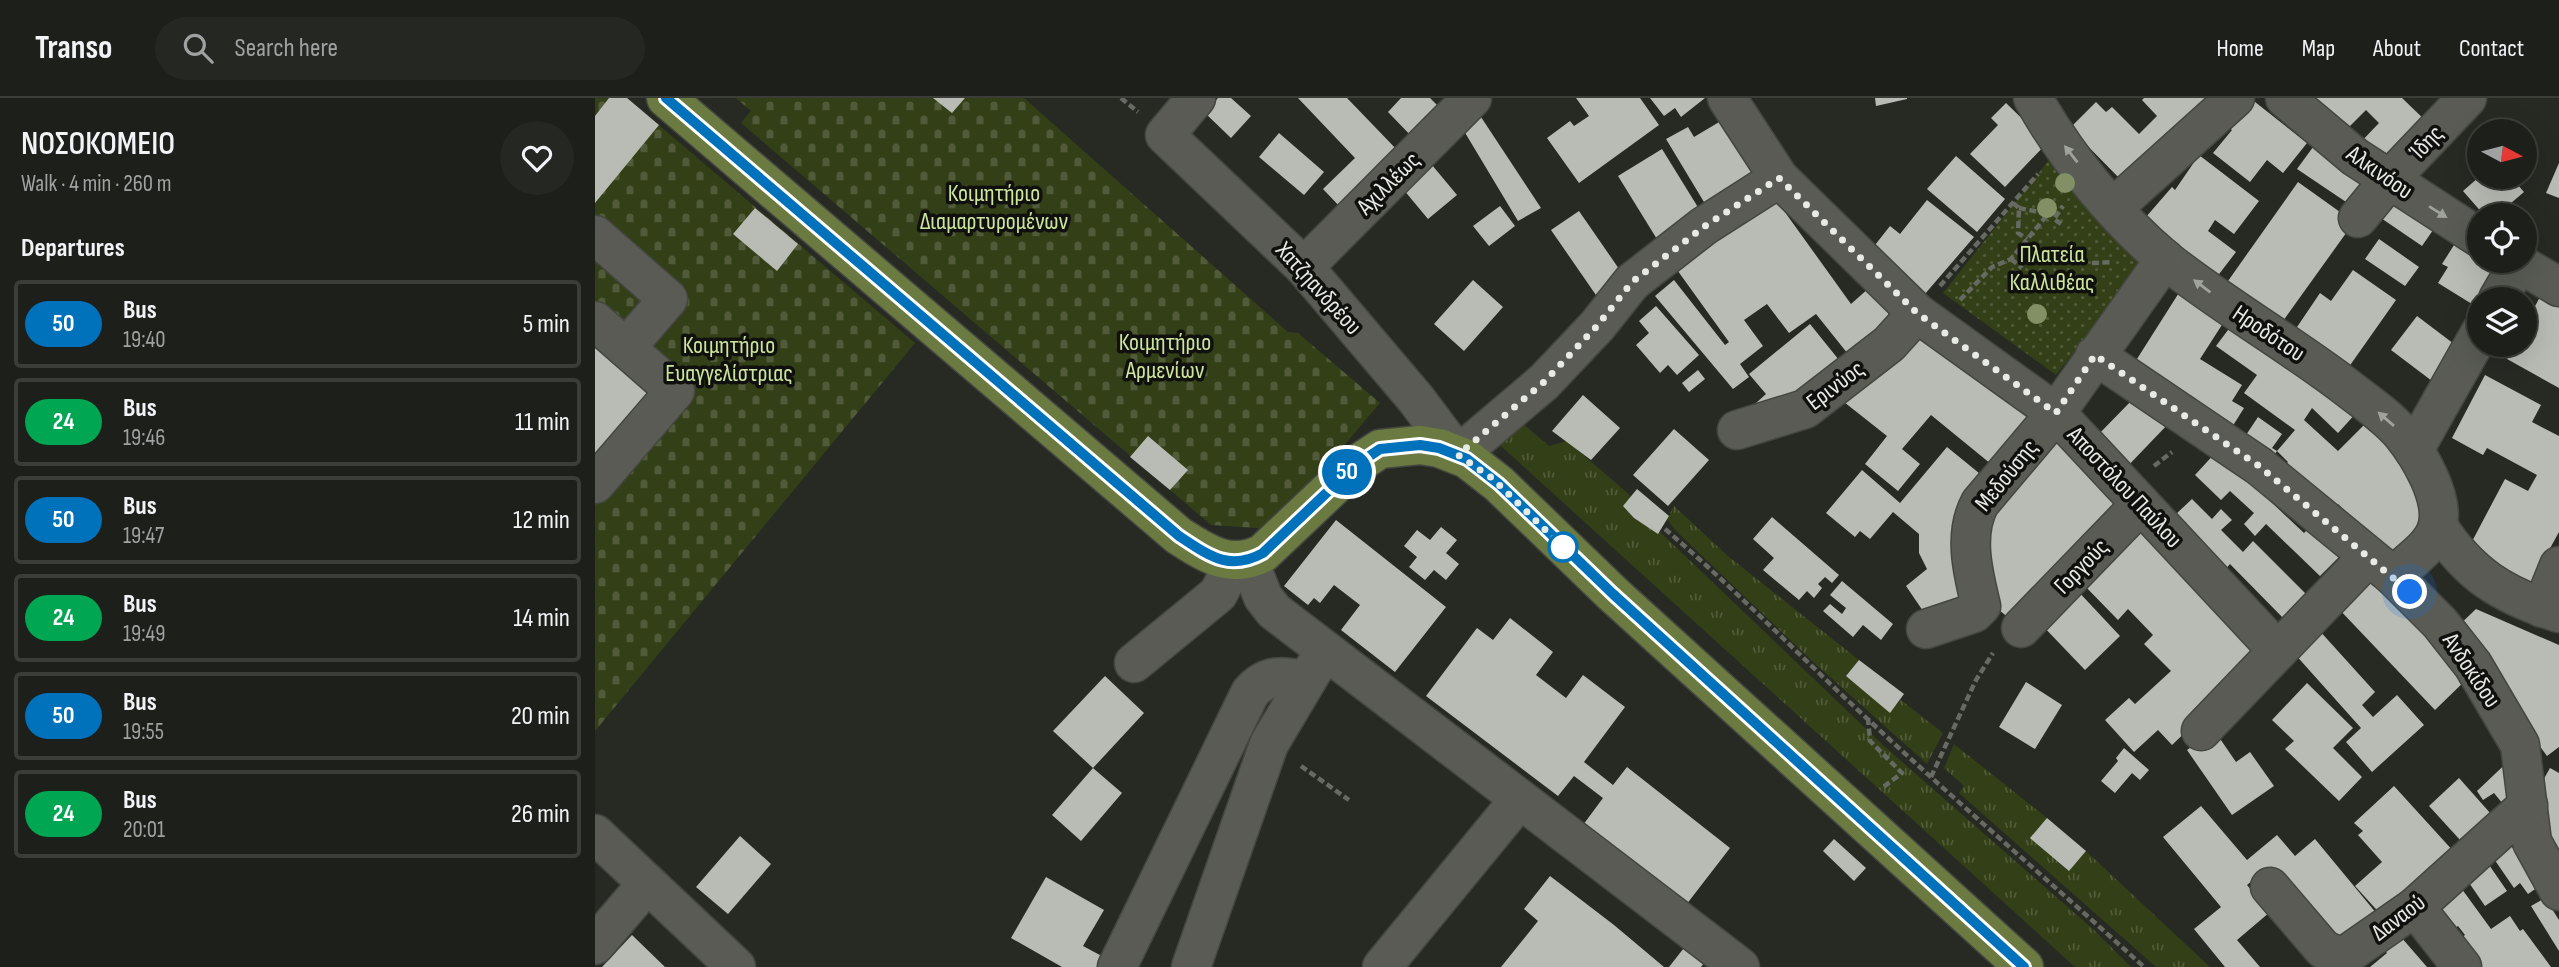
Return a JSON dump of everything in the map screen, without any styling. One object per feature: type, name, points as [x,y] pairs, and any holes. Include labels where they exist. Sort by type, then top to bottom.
[{"type":"main road","points":[[666,98],[1179,536],[1221,560],[1242,562],[1282,537],[1356,465],[1380,449],[1420,445],[1458,455],[1499,484],[1613,594],[2024,967]]},
{"type":"street","name":"Χατζηανδρέου","points":[[1196,98],[1165,135],[1304,267],[1416,399],[1458,455]]},
{"type":"street","name":"Αχιλλέως","points":[[1304,267],[1472,98]]},
{"type":"street","name":"Αποστόλου Παύλου","points":[[1727,98],[1779,178],[1928,321],[2056,413],[2278,651]]},
{"type":"street","name":"Ηροδότου","points":[[2033,98],[2047,123],[2113,208],[2165,259],[2375,409],[2401,433],[2414,450],[2437,499],[2438,526]]},
{"type":"street","points":[[2113,208],[2235,98]]},
{"type":"street","name":"Αλκινόου","points":[[2285,98],[2355,156],[2467,230]]},
{"type":"street","name":"Ίδης","points":[[2358,218],[2389,180],[2467,98]]},
{"type":"street","points":[[1458,455],[1544,382],[1597,326],[1632,282],[1705,226],[1779,178]]},
{"type":"street","points":[[595,235],[669,299],[626,348]]},
{"type":"street","points":[[2056,413],[2165,259]]},
{"type":"street","points":[[2535,273],[2559,287]]},
{"type":"street","points":[[595,321],[675,391],[595,484]]},
{"type":"street","name":"Ερινύος","points":[[1737,430],[1805,409],[1889,344],[1928,321]]},
{"type":"street","name":"Ανδοκίδου","points":[[2095,355],[2259,466],[2380,566],[2450,635],[2484,682],[2520,745],[2535,851],[2559,891]]},
{"type":"street","points":[[2414,450],[2467,356]]},
{"type":"street","name":"Μεδούσης","points":[[1926,629],[1974,613],[1981,606],[1970,538],[1971,519],[1980,503],[2056,413]]},
{"type":"street","name":"Γοργούς","points":[[2021,628],[2134,497]]},
{"type":"street","points":[[2201,731],[2278,651],[2380,566],[2432,540],[2438,526]]},
{"type":"street","points":[[2438,526],[2455,553],[2473,570],[2550,610],[2559,565]]},
{"type":"street","points":[[1134,663],[1218,594],[1242,562],[1263,597],[1315,666],[1519,800],[1740,967]]},
{"type":"street","points":[[1191,967],[1269,744],[1315,666]]},
{"type":"street","points":[[1117,967],[1250,693],[1259,683],[1270,677],[1315,666]]},
{"type":"street","points":[[1382,967],[1519,800]]},
{"type":"street","name":"Δαναού","points":[[2270,887],[2323,949],[2337,956],[2353,951],[2415,907],[2528,805]]},
{"type":"street","points":[[595,834],[646,885],[736,967]]},
{"type":"street","points":[[595,945],[646,885]]},
{"type":"street","points":[[2415,907],[2462,967]]},
{"type":"path","points":[[1928,321],[2029,184]]},
{"type":"path","points":[[2013,203],[2019,208],[2048,214],[2061,224]]},
{"type":"path","points":[[2019,208],[2018,233],[2027,239]]},
{"type":"path","points":[[2054,219],[2060,210]]},
{"type":"path","points":[[1928,321],[1966,292],[1991,267],[2011,259],[2048,214]]},
{"type":"path","points":[[2011,259],[2022,268]]},
{"type":"path","points":[[2134,497],[2202,426]]},
{"type":"path","points":[[1665,529],[1747,601],[1931,776],[2144,967]]},
{"type":"path","points":[[1931,776],[1988,661],[2021,628]]},
{"type":"path","points":[[1867,717],[1870,741],[1902,773]]},
{"type":"path","points":[[1269,744],[1349,800]]},
{"type":"green space","name":"Κοιμητήριο Ευαγγελίστριας","points":[[595,98],[627,98],[915,343],[595,731]]},
{"type":"green space","points":[[736,98],[1024,98],[1288,332],[1298,333],[1380,403],[1273,529],[1211,525],[741,123],[751,111]]},
{"type":"green space","name":"Πλατεία Καλλιθέας","points":[[2052,156],[2152,254],[2056,375],[1943,293]]},
{"type":"green space","points":[[1515,417],[1549,446],[1567,441],[1631,496],[1624,506],[1634,518],[1657,533],[1659,531],[1884,746],[2094,930],[2131,967],[2075,967],[1492,438]]},
{"type":"green space","points":[[1674,506],[1728,556],[1859,660],[1846,676],[1890,712],[1901,700],[1943,733],[1927,764],[1810,659],[1675,530],[1667,519]]},
{"type":"green space","points":[[1954,744],[2047,818],[2069,870],[2086,851],[2210,967],[2156,967],[1959,793],[1964,786],[1944,768]]},
{"type":"building","points":[[609,98],[627,98],[659,125],[595,203],[595,116]]},
{"type":"building","points":[[933,98],[965,98],[952,113]]},
{"type":"building","points":[[1218,98],[1231,98],[1251,116],[1231,138],[1205,113]]},
{"type":"building","points":[[1298,98],[1347,98],[1400,153],[1342,209],[1323,189],[1355,158]]},
{"type":"building","points":[[1401,98],[1430,98],[1444,112],[1416,141],[1388,112]]},
{"type":"building","points":[[1576,98],[1640,98],[1659,125],[1579,183],[1547,138],[1570,121],[1574,126],[1589,116]]},
{"type":"building","points":[[1650,98],[1705,98],[1681,117],[1675,108],[1664,116]]},
{"type":"building","points":[[1875,98],[1907,98],[1907,99],[1876,106]]},
{"type":"building","points":[[2207,98],[2123,182],[2070,128],[2096,102],[2106,112],[2112,107],[2139,134],[2157,116],[2142,100]]},
{"type":"building","points":[[2250,98],[2307,143],[2283,173],[2267,160],[2250,182],[2213,153],[2232,130],[2226,125]]},
{"type":"building","points":[[2301,98],[2402,98],[2429,124],[2386,170],[2357,146],[2379,123],[2366,110],[2348,128]]},
{"type":"building","points":[[2006,103],[2047,143],[2005,187],[1970,154],[1998,125],[1991,118]]},
{"type":"building","points":[[1479,114],[1541,208],[1518,221],[1461,126]]},
{"type":"building","points":[[1731,115],[1767,177],[1713,217],[1666,139],[1688,127],[1694,137]]},
{"type":"building","points":[[1279,133],[1324,172],[1304,195],[1259,157]]},
{"type":"building","points":[[2316,143],[2369,179],[2352,206],[2297,169]]},
{"type":"building","points":[[1662,149],[1704,217],[1660,244],[1618,176]]},
{"type":"building","points":[[2199,155],[2259,201],[2234,234],[2215,220],[2208,231],[2236,252],[2213,282],[2139,225],[2172,187],[2175,190]]},
{"type":"building","points":[[1956,156],[2005,199],[1977,232],[1927,189]]},
{"type":"building","points":[[1427,159],[1457,195],[1428,219],[1398,183]]},
{"type":"building","points":[[2559,163],[2559,198],[2546,193]]},
{"type":"building","points":[[2298,182],[2354,222],[2283,321],[2228,281]]},
{"type":"building","points":[[2467,188],[2521,189],[2524,192],[2511,203],[2474,203],[2463,191]]},
{"type":"building","points":[[2395,190],[2440,220],[2422,246],[2378,216]]},
{"type":"building","points":[[1927,200],[1974,237],[1918,302],[1864,259],[1890,226],[1900,234]]},
{"type":"building","points":[[1777,201],[1851,304],[1869,288],[1900,328],[1856,364],[1816,314],[1789,333],[1767,304],[1744,320],[1763,346],[1740,364],[1749,377],[1733,389],[1655,296],[1674,280],[1725,345],[1729,342],[1675,267]]},
{"type":"building","points":[[1500,206],[1515,226],[1489,246],[1473,226]]},
{"type":"building","points":[[755,208],[798,244],[777,271],[733,234]]},
{"type":"building","points":[[1579,211],[1626,279],[1598,298],[1551,230]]},
{"type":"building","points":[[2461,234],[2467,238],[2467,273],[2506,273],[2492,287],[2467,287],[2467,301],[2438,283],[2448,267],[2442,264]]},
{"type":"building","points":[[2379,239],[2419,267],[2405,286],[2365,259]]},
{"type":"building","points":[[2353,270],[2396,300],[2346,371],[2293,333],[2320,293],[2331,301]]},
{"type":"building","points":[[1473,280],[1503,307],[1464,351],[1434,324]]},
{"type":"building","points":[[2182,288],[2227,317],[2200,359],[2242,385],[2232,401],[2244,408],[2229,432],[2130,370]]},
{"type":"building","points":[[2541,295],[2559,304],[2559,388],[2507,359],[2537,357],[2537,302]]},
{"type":"building","points":[[1656,306],[1699,355],[1677,375],[1668,365],[1660,373],[1636,345],[1649,333],[1639,321]]},
{"type":"building","points":[[1916,315],[2045,420],[2002,473],[1931,415],[1902,449],[1920,464],[1898,491],[1865,464],[1887,436],[1844,402]]},
{"type":"building","points":[[2417,316],[2466,353],[2440,387],[2391,350]]},
{"type":"building","points":[[2237,318],[2358,411],[2338,433],[2312,408],[2304,420],[2338,451],[2371,418],[2431,511],[2396,561],[2338,504],[2328,516],[2279,471],[2288,462],[2277,451],[2295,430],[2244,393],[2257,375],[2216,346]]},
{"type":"building","points":[[1810,324],[1843,365],[1769,419],[1756,403],[1766,394],[1749,374]]},
{"type":"building","points":[[595,345],[650,393],[595,455]]},
{"type":"building","points":[[1698,370],[1705,379],[1689,392],[1682,383]]},
{"type":"building","points":[[2485,375],[2541,405],[2532,422],[2559,436],[2559,532],[2531,583],[2468,549],[2505,479],[2528,491],[2537,475],[2487,448],[2483,455],[2452,438]]},
{"type":"building","points":[[1583,395],[1620,428],[1591,460],[1552,431]]},
{"type":"building","points":[[2136,396],[2170,422],[2124,470],[2093,440]]},
{"type":"building","points":[[2258,417],[2282,434],[2272,448],[2277,451],[2269,463],[2240,444]]},
{"type":"building","points":[[1674,429],[1709,460],[1668,506],[1633,475]]},
{"type":"building","points":[[1148,436],[1188,470],[1170,490],[1130,457]]},
{"type":"building","points":[[2058,436],[2129,505],[2016,624],[1987,600],[1984,514]]},
{"type":"building","points":[[1947,447],[1990,482],[1952,527],[1960,539],[1973,605],[1925,614],[1906,586],[1927,569],[1919,553],[1919,534],[1893,512],[1870,539],[1860,531],[1855,537],[1826,513],[1862,470],[1900,503]]},
{"type":"building","points":[[2217,451],[2304,533],[2310,527],[2340,556],[2320,576],[2266,524],[2255,536],[2244,524],[2254,513],[2230,491],[2221,500],[2195,475]]},
{"type":"building","points":[[1637,489],[1669,516],[1658,534],[1634,518],[1623,506]]},
{"type":"building","points":[[2192,499],[2212,519],[2221,509],[2232,520],[2221,530],[2243,552],[2253,541],[2314,602],[2290,625],[2230,564],[2224,571],[2175,515]]},
{"type":"building","points":[[1772,517],[1839,575],[1832,583],[1825,577],[1818,584],[1822,588],[1814,598],[1807,591],[1799,600],[1763,570],[1774,558],[1753,539]]},
{"type":"building","points":[[1336,520],[1446,607],[1395,672],[1341,630],[1360,605],[1334,585],[1320,603],[1314,598],[1308,605],[1284,586]]},
{"type":"building","points":[[1441,527],[1457,540],[1446,553],[1459,564],[1446,580],[1434,570],[1425,580],[1409,567],[1417,557],[1404,546],[1417,530],[1430,540]]},
{"type":"building","points":[[2135,528],[2182,564],[2270,651],[2172,745],[2158,730],[2134,752],[2105,720],[2129,698],[2135,704],[2171,671],[2144,644],[2153,635],[2128,609],[2118,620],[2081,582]]},
{"type":"building","points":[[2374,569],[2472,674],[2435,710],[2336,606]]},
{"type":"building","points":[[1842,581],[1893,624],[1881,640],[1863,625],[1853,637],[1823,611],[1830,604],[1842,614],[1846,608],[1830,595]]},
{"type":"building","points":[[2075,588],[2120,636],[2085,670],[2039,622]]},
{"type":"building","points":[[2476,609],[2559,645],[2559,747],[2547,756],[2454,630]]},
{"type":"building","points":[[1510,618],[1553,652],[1536,675],[1566,698],[1583,675],[1625,707],[1584,762],[1613,785],[1627,767],[1730,848],[1686,905],[1583,825],[1603,798],[1574,776],[1558,796],[1426,696],[1477,628],[1493,640]]},
{"type":"building","points":[[2318,629],[2375,692],[2362,705],[2373,717],[2397,695],[2424,725],[2372,772],[2346,742],[2361,728],[2293,652]]},
{"type":"building","points":[[1859,660],[1904,694],[1890,713],[1846,676]]},
{"type":"building","points":[[1105,676],[1144,713],[1093,768],[1053,731]]},
{"type":"building","points":[[2026,682],[2062,705],[2035,749],[1999,727]]},
{"type":"building","points":[[2307,683],[2353,728],[2333,748],[2362,777],[2339,801],[2285,749],[2294,741],[2272,720]]},
{"type":"building","points":[[2214,730],[2236,762],[2250,752],[2274,786],[2232,815],[2187,750]]},
{"type":"building","points":[[2124,748],[2149,770],[2140,780],[2132,773],[2115,793],[2101,781],[2118,761],[2116,758]]},
{"type":"building","points":[[2516,754],[2520,797],[2503,804],[2494,793],[2483,800],[2477,791]]},
{"type":"building","points":[[1093,768],[1122,793],[1081,841],[1052,815]]},
{"type":"building","points":[[2550,768],[2559,773],[2559,861],[2551,863],[2537,791]]},
{"type":"building","points":[[2459,778],[2491,814],[2461,841],[2429,806]]},
{"type":"building","points":[[2394,786],[2455,853],[2384,918],[2355,886],[2382,862],[2358,835],[2363,831],[2354,823]]},
{"type":"building","points":[[2201,806],[2247,860],[2277,835],[2295,856],[2315,839],[2377,914],[2342,943],[2259,875],[2247,885],[2270,912],[2237,940],[2260,967],[2225,967],[2194,929],[2221,907],[2163,837]]},
{"type":"building","points":[[2047,818],[2086,851],[2069,871],[2030,838]]},
{"type":"building","points":[[740,836],[771,864],[728,914],[696,887]]},
{"type":"building","points":[[1834,839],[1866,868],[1854,881],[1823,851]]},
{"type":"building","points":[[2510,844],[2538,887],[2528,894],[2520,883],[2514,888],[2492,856]]},
{"type":"building","points":[[2485,859],[2507,891],[2485,906],[2463,874]]},
{"type":"building","points":[[1550,876],[1664,967],[1501,967],[1538,921],[1524,909]]},
{"type":"building","points":[[1046,877],[1104,910],[1083,946],[1113,962],[1110,967],[1062,967],[1011,938]]},
{"type":"building","points":[[2456,881],[2491,929],[2510,916],[2551,967],[2473,967],[2459,940],[2465,935],[2458,926],[2448,932],[2427,903]]},
{"type":"building","points":[[2545,898],[2559,920],[2559,951],[2531,906]]},
{"type":"building","points":[[2394,929],[2427,967],[2370,967],[2387,953],[2378,943]]},
{"type":"building","points":[[632,935],[665,967],[602,967]]},
{"type":"building","points":[[1691,939],[1711,954],[1701,967],[1669,967]]},
{"type":"bus line","name":"50","points":[[666,98],[1179,536],[1221,560],[1249,561],[1263,553],[1335,483],[1363,459],[1380,449],[1394,445],[1420,445],[1439,448],[1467,459],[1499,484],[1613,594],[2024,967]]},
{"type":"route","points":[[1563,547],[1492,478],[1458,455],[1544,382],[1597,326],[1632,282],[1705,226],[1779,178],[1917,313],[2056,413],[2095,355],[2259,466],[2410,592]]},
{"type":"park label","name":"Κοιμητήριο Διαμαρτυρομένων","points":[[994,207]]},
{"type":"park label","name":"Κοιμητήριο Αρμενίων","points":[[1165,356]]}]
